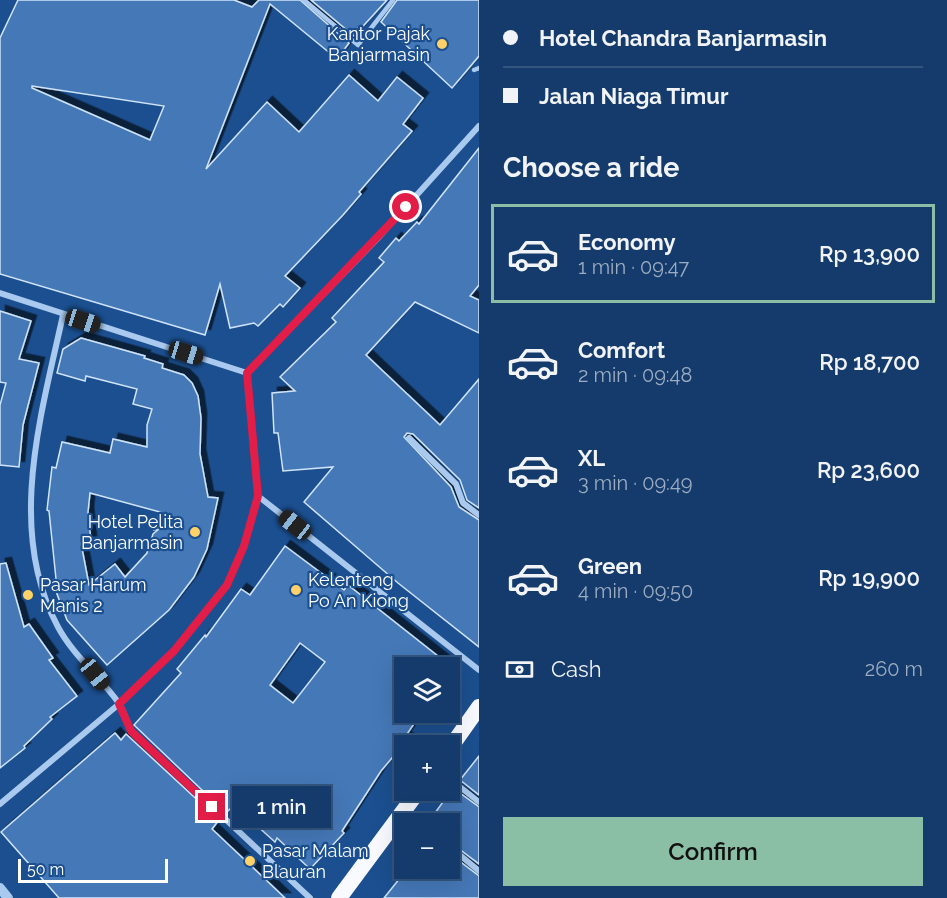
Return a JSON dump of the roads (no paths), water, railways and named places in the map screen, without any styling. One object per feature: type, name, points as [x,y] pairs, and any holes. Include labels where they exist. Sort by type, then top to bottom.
[{"type":"highway","points":[[459,735],[479,707]]},
{"type":"highway","points":[[339,898],[410,801]]},
{"type":"street","points":[[0,804],[119,704],[174,651],[227,585],[244,546],[258,496],[247,373],[377,239],[479,126]]},
{"type":"street","points":[[0,293],[247,373]]},
{"type":"street","points":[[63,315],[39,421],[34,464],[32,551],[45,599],[59,629],[119,704],[131,731],[310,898]]},
{"type":"street","points":[[409,438],[456,484],[462,503],[479,515]]},
{"type":"street","points":[[258,496],[479,670]]},
{"type":"street","points":[[460,787],[479,802]]},
{"type":"street","points":[[404,809],[409,813]]},
{"type":"street","points":[[460,855],[479,871]]},
{"type":"street","points":[[0,888],[8,898]]},
{"type":"lane","points":[[304,0],[358,45],[393,0]]},
{"type":"place","name":"Kantor Pajak Banjarmasin","points":[[442,44]]},
{"type":"place","name":"Hotel Pelita Banjarmasin","points":[[195,532]]},
{"type":"place","name":"Kelenteng Po An Kiong","points":[[296,590]]},
{"type":"place","name":"Pasar Harum Manis 2","points":[[28,595]]},
{"type":"place","name":"Pasar Malam Blauran","points":[[250,861]]}]
